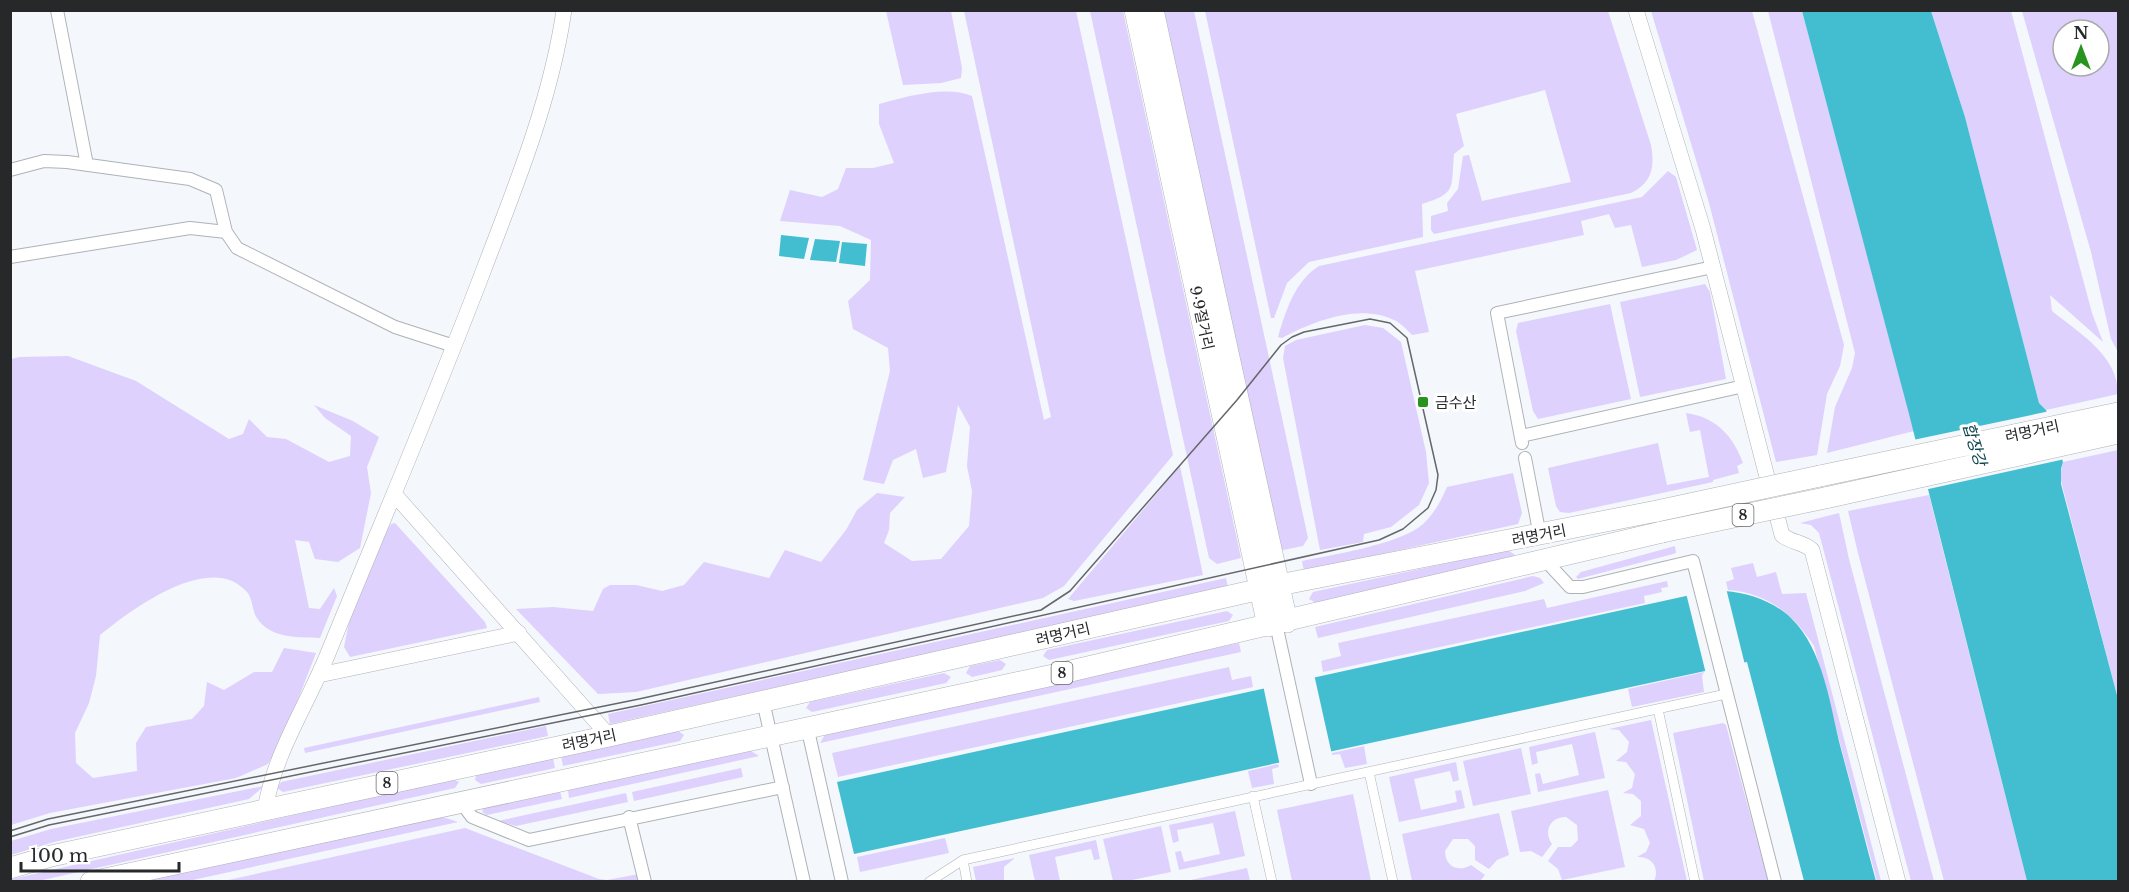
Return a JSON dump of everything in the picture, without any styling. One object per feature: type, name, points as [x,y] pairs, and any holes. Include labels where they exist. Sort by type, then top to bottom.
[{"type":"highway","name":"9·9절거리","points":[[1135,10],[1269,587]]},
{"type":"highway","name":"9·9절거리","points":[[1153,10],[1277,624]]},
{"type":"highway","name":"려명거리","points":[[91,882],[772,733],[1058,674],[1545,560],[1659,522],[1821,476],[2118,420]]},
{"type":"highway","name":"려명거리","points":[[10,868],[51,856],[609,736],[1269,587],[1540,536],[1659,522],[1855,492],[2118,420]]},
{"type":"street","points":[[57,10],[87,165]]},
{"type":"street","points":[[265,810],[272,775],[319,675],[395,495],[454,346],[540,114],[557,59],[564,10]]},
{"type":"street","points":[[1636,10],[1713,267],[1782,535],[1788,540],[1804,543],[1812,550],[1898,882]]},
{"type":"street","points":[[10,170],[44,161],[190,179],[216,190],[226,232],[237,248],[395,327],[454,346]]},
{"type":"street","points":[[10,257],[190,228],[226,232]]},
{"type":"street","points":[[1713,267],[1497,313],[1521,440],[1744,386]]},
{"type":"street","points":[[1525,458],[1540,536]]},
{"type":"street","points":[[395,495],[609,736]]},
{"type":"street","points":[[1545,560],[1570,587],[1583,587],[1693,561],[1775,882]]},
{"type":"street","points":[[1277,624],[1311,784]]},
{"type":"street","points":[[319,675],[519,633]]},
{"type":"street","points":[[929,882],[963,860],[1726,694]]},
{"type":"street","points":[[763,701],[804,882]]},
{"type":"street","points":[[1658,709],[1695,882]]},
{"type":"street","points":[[807,726],[842,882]]},
{"type":"street","points":[[1369,772],[1393,882]]},
{"type":"street","points":[[460,801],[472,817],[529,840],[629,817],[783,787]]},
{"type":"street","points":[[1254,796],[1272,882]]},
{"type":"street","points":[[629,817],[645,882]]},
{"type":"street","points":[[963,860],[967,882]]},
{"type":"shaded area","points":[[886,11],[951,11],[962,68],[961,78],[941,83],[903,85]]},
{"type":"shaded area","points":[[964,11],[1076,11],[1173,455],[1064,586],[1043,598],[636,692],[598,694],[516,609],[553,607],[593,611],[603,589],[610,585],[636,585],[662,591],[684,585],[704,562],[769,578],[785,550],[821,562],[846,530],[857,510],[877,493],[905,497],[890,513],[889,530],[884,543],[912,561],[941,559],[969,526],[972,491],[967,466],[970,427],[958,405],[946,472],[923,478],[916,449],[893,460],[884,484],[863,480],[890,371],[888,348],[853,329],[848,301],[870,280],[871,240],[840,226],[780,221],[790,190],[822,197],[838,189],[846,168],[873,168],[894,163],[879,124],[879,104],[913,95],[938,92],[972,96],[1044,420],[1051,417]]},
{"type":"shaded area","points":[[1090,11],[1123,11],[1241,558],[1217,564],[1209,558]]},
{"type":"shaded area","points":[[1162,11],[1194,11],[1308,538],[1303,546],[1278,551]]},
{"type":"shaded area","points":[[1205,11],[1608,11],[1651,145],[1653,160],[1650,174],[1644,184],[1631,193],[1434,234],[1431,230],[1431,216],[1448,211],[1447,203],[1458,189],[1463,156],[1469,155],[1482,201],[1571,182],[1545,90],[1456,114],[1464,146],[1454,154],[1452,182],[1447,193],[1422,204],[1423,237],[1309,262],[1287,283],[1274,318],[1271,318]]},
{"type":"shaded area","points":[[1651,11],[1752,11],[1844,345],[1840,366],[1827,394],[1817,455],[1776,462],[1709,203]]},
{"type":"shaded area","points":[[1768,11],[1802,11],[1914,431],[1827,453],[1835,407],[1852,368],[1855,353]]},
{"type":"shaded area","points":[[1931,11],[2011,11],[2092,313],[2103,342],[2050,295],[2052,311],[2085,337],[2104,356],[2116,380],[2118,394],[2046,410],[2039,403],[1965,117]]},
{"type":"shaded area","points":[[2022,11],[2118,11],[2118,352],[2111,339],[2091,252]]},
{"type":"shaded area","points":[[1668,171],[1676,177],[1697,250],[1676,260],[1642,267],[1631,225],[1615,228],[1609,214],[1581,221],[1584,235],[1415,271],[1429,332],[1412,335],[1394,320],[1367,313],[1322,320],[1282,338],[1278,337],[1292,297],[1304,280],[1319,266],[1642,197]]},
{"type":"shaded area","points":[[1705,284],[1710,292],[1726,379],[1640,397],[1620,302]]},
{"type":"shaded area","points":[[1610,304],[1631,399],[1538,419],[1533,411],[1516,331],[1518,323]]},
{"type":"shaded area","points":[[1365,325],[1383,328],[1401,342],[1426,452],[1429,483],[1419,505],[1391,527],[1364,534],[1363,542],[1320,550],[1283,358],[1285,346],[1296,340]]},
{"type":"shaded area","points":[[68,356],[136,381],[229,439],[243,434],[249,419],[267,437],[286,439],[329,462],[350,456],[351,436],[325,418],[314,405],[353,421],[379,437],[367,467],[371,493],[360,548],[338,562],[315,559],[309,542],[295,540],[309,608],[320,609],[334,588],[337,596],[320,638],[286,636],[269,630],[257,618],[247,592],[231,581],[213,577],[171,588],[150,599],[100,635],[96,676],[89,703],[75,733],[76,763],[93,778],[137,771],[136,743],[146,727],[192,719],[204,706],[207,682],[224,690],[254,672],[272,672],[284,648],[316,653],[283,738],[268,764],[236,778],[50,813],[11,825],[11,359]]},
{"type":"shaded area","points":[[1686,413],[1715,423],[1722,429],[1734,444],[1743,463],[1737,466],[1739,473],[1713,480],[1713,482],[1569,513],[1560,512],[1556,506],[1548,468],[1658,443],[1667,485],[1709,477],[1700,430],[1690,432]]},
{"type":"shaded area","points":[[2118,450],[2118,699],[2060,477],[2063,462]]},
{"type":"shaded area","points":[[1180,466],[1203,575],[1074,601],[1068,599]]},
{"type":"shaded area","points":[[1513,473],[1522,513],[1518,524],[1304,571],[1302,561],[1378,544],[1418,528],[1435,510],[1447,487]]},
{"type":"shaded area","points":[[1929,495],[2027,881],[1944,881],[1858,553],[1848,511]]},
{"type":"shaded area","points":[[1839,513],[1849,559],[1934,881],[1911,881],[1819,533],[1811,525],[1800,523]]},
{"type":"shaded area","points":[[395,523],[485,622],[487,628],[350,657],[344,647],[352,607],[387,530],[391,524]]},
{"type":"shaded area","points":[[1675,546],[1676,553],[1673,554],[1578,579],[1576,577],[1581,572]]},
{"type":"shaded area","points":[[1508,550],[1515,555],[1510,561],[1316,603],[1309,599],[1313,592]]},
{"type":"shaded area","points":[[1753,563],[1757,577],[1776,572],[1782,594],[1806,593],[1881,881],[1877,881],[1814,646],[1797,624],[1778,607],[1755,596],[1728,590],[1726,582],[1734,579],[1731,568]]},
{"type":"shaded area","points":[[1533,576],[1540,578],[1544,583],[1525,591],[1318,638],[1315,627]]},
{"type":"shaded area","points":[[1226,578],[1228,588],[610,724],[608,714]]},
{"type":"shaded area","points":[[1667,581],[1668,587],[1661,588],[1662,592],[1644,596],[1645,603],[1323,672],[1321,661],[1341,656],[1338,643],[1544,599],[1547,608]]},
{"type":"shaded area","points":[[1227,611],[1233,615],[1229,621],[1049,660],[1043,656],[1047,650]]},
{"type":"shaded area","points":[[1239,643],[1241,652],[820,743],[826,733],[831,731]]},
{"type":"shaded area","points":[[1000,660],[1006,664],[1002,670],[972,677],[966,673],[970,666]]},
{"type":"shaded area","points":[[1229,667],[1232,680],[1251,676],[1253,687],[838,777],[832,753]]},
{"type":"shaded area","points":[[1704,672],[1702,676],[1704,692],[1632,707],[1628,689]]},
{"type":"shaded area","points":[[944,673],[951,677],[946,683],[812,712],[806,708],[810,702]]},
{"type":"shaded area","points":[[539,697],[540,702],[305,753],[304,748]]},
{"type":"shaded area","points":[[1651,720],[1687,881],[1654,881],[1656,872],[1651,861],[1637,857],[1646,852],[1650,843],[1644,829],[1630,825],[1641,816],[1641,801],[1633,794],[1623,793],[1632,788],[1635,774],[1626,762],[1616,761],[1627,752],[1629,742],[1619,730],[1609,729]]},
{"type":"shaded area","points":[[1723,723],[1726,725],[1768,881],[1704,881],[1673,733]]},
{"type":"shaded area","points":[[546,726],[548,736],[283,792],[277,788],[281,782]]},
{"type":"shaded area","points":[[678,731],[684,735],[680,741],[563,766],[561,756]]},
{"type":"shaded area","points":[[1595,732],[1605,778],[1538,792],[1535,774],[1540,773],[1543,784],[1579,775],[1572,744],[1536,752],[1538,763],[1532,765],[1529,747]]},
{"type":"shaded area","points":[[1364,746],[1367,764],[1345,768],[1340,754],[1332,755],[1332,753]]},
{"type":"shaded area","points":[[1521,748],[1531,794],[1473,806],[1463,761]]},
{"type":"shaded area","points":[[751,751],[759,756],[569,798],[568,789]]},
{"type":"shaded area","points":[[553,758],[555,768],[481,784],[475,780],[476,775]]},
{"type":"shaded area","points":[[1456,762],[1459,780],[1453,782],[1450,771],[1414,779],[1421,810],[1457,802],[1455,791],[1461,790],[1465,808],[1399,822],[1389,777]]},
{"type":"shaded area","points":[[1278,764],[1279,767],[1272,769],[1274,784],[1252,788],[1248,771]]},
{"type":"shaded area","points":[[741,768],[743,777],[634,801],[632,792]]},
{"type":"shaded area","points":[[453,779],[459,782],[455,788],[38,881],[12,881],[12,879]]},
{"type":"shaded area","points":[[264,786],[249,799],[54,842],[11,855],[11,841],[51,829]]},
{"type":"shaded area","points":[[1608,790],[1625,867],[1562,880],[1558,869],[1548,861],[1558,847],[1571,847],[1578,840],[1577,825],[1566,817],[1552,822],[1548,834],[1552,844],[1542,857],[1531,851],[1520,852],[1511,811]]},
{"type":"shaded area","points":[[560,791],[562,799],[487,815],[482,812],[484,807]]},
{"type":"shaded area","points":[[626,793],[628,802],[516,826],[498,821]]},
{"type":"shaded area","points":[[1353,794],[1371,881],[1292,881],[1277,810]]},
{"type":"shaded area","points":[[1235,811],[1245,856],[1179,870],[1175,852],[1181,851],[1184,862],[1220,854],[1213,823],[1177,830],[1179,841],[1173,843],[1169,825]]},
{"type":"shaded area","points":[[1499,813],[1509,855],[1497,860],[1489,869],[1475,860],[1475,846],[1468,839],[1453,839],[1445,851],[1447,861],[1453,867],[1461,868],[1471,865],[1485,875],[1480,881],[1412,881],[1402,834]]},
{"type":"shaded area","points":[[433,818],[446,818],[458,822],[188,881],[141,882]]},
{"type":"shaded area","points":[[1161,826],[1171,872],[1127,881],[1113,881],[1103,839]]},
{"type":"shaded area","points":[[465,828],[599,879],[607,880],[639,874],[641,882],[219,882]]},
{"type":"shaded area","points":[[945,838],[949,853],[860,872],[857,857]]},
{"type":"shaded area","points":[[1096,840],[1100,859],[1094,860],[1091,849],[1055,857],[1060,881],[1035,881],[1029,855]]},
{"type":"shaded area","points":[[1015,858],[1004,867],[1004,881],[976,881],[973,867]]},
{"type":"shaded area","points":[[1247,868],[1250,881],[1186,881]]},
{"type":"water","name":"합장강","points":[[1802,11],[1931,11],[1965,117],[2039,403],[2046,410],[2063,462],[2061,484],[2118,699],[2118,881],[2027,881],[1909,414]]},
{"type":"water","points":[[781,235],[809,238],[804,259],[779,256]]},
{"type":"water","points":[[815,239],[840,241],[836,262],[810,260]]},
{"type":"water","points":[[842,242],[867,244],[865,266],[839,263]]},
{"type":"water","points":[[1725,591],[1752,596],[1784,612],[1802,631],[1811,646],[1829,697],[1876,881],[1804,881],[1747,662],[854,854],[837,782],[1686,596]]},
{"type":"pier","points":[[2050,411],[2065,459],[1924,490],[1913,440]]},
{"type":"pier","points":[[1726,588],[1745,665],[1706,674],[1686,593]]},
{"type":"pier","points":[[1314,674],[1332,755],[1280,766],[1263,685]]},
{"type":"tram line","points":[[10,831],[48,819],[639,699],[1041,610],[1070,591],[1237,400],[1281,345],[1304,332],[1370,319],[1390,323],[1407,338],[1438,475],[1436,490],[1428,508],[1403,529],[1379,540],[641,705],[49,825],[10,837]]},
{"type":"place","name":"금수산","points":[[1423,402]]}]
